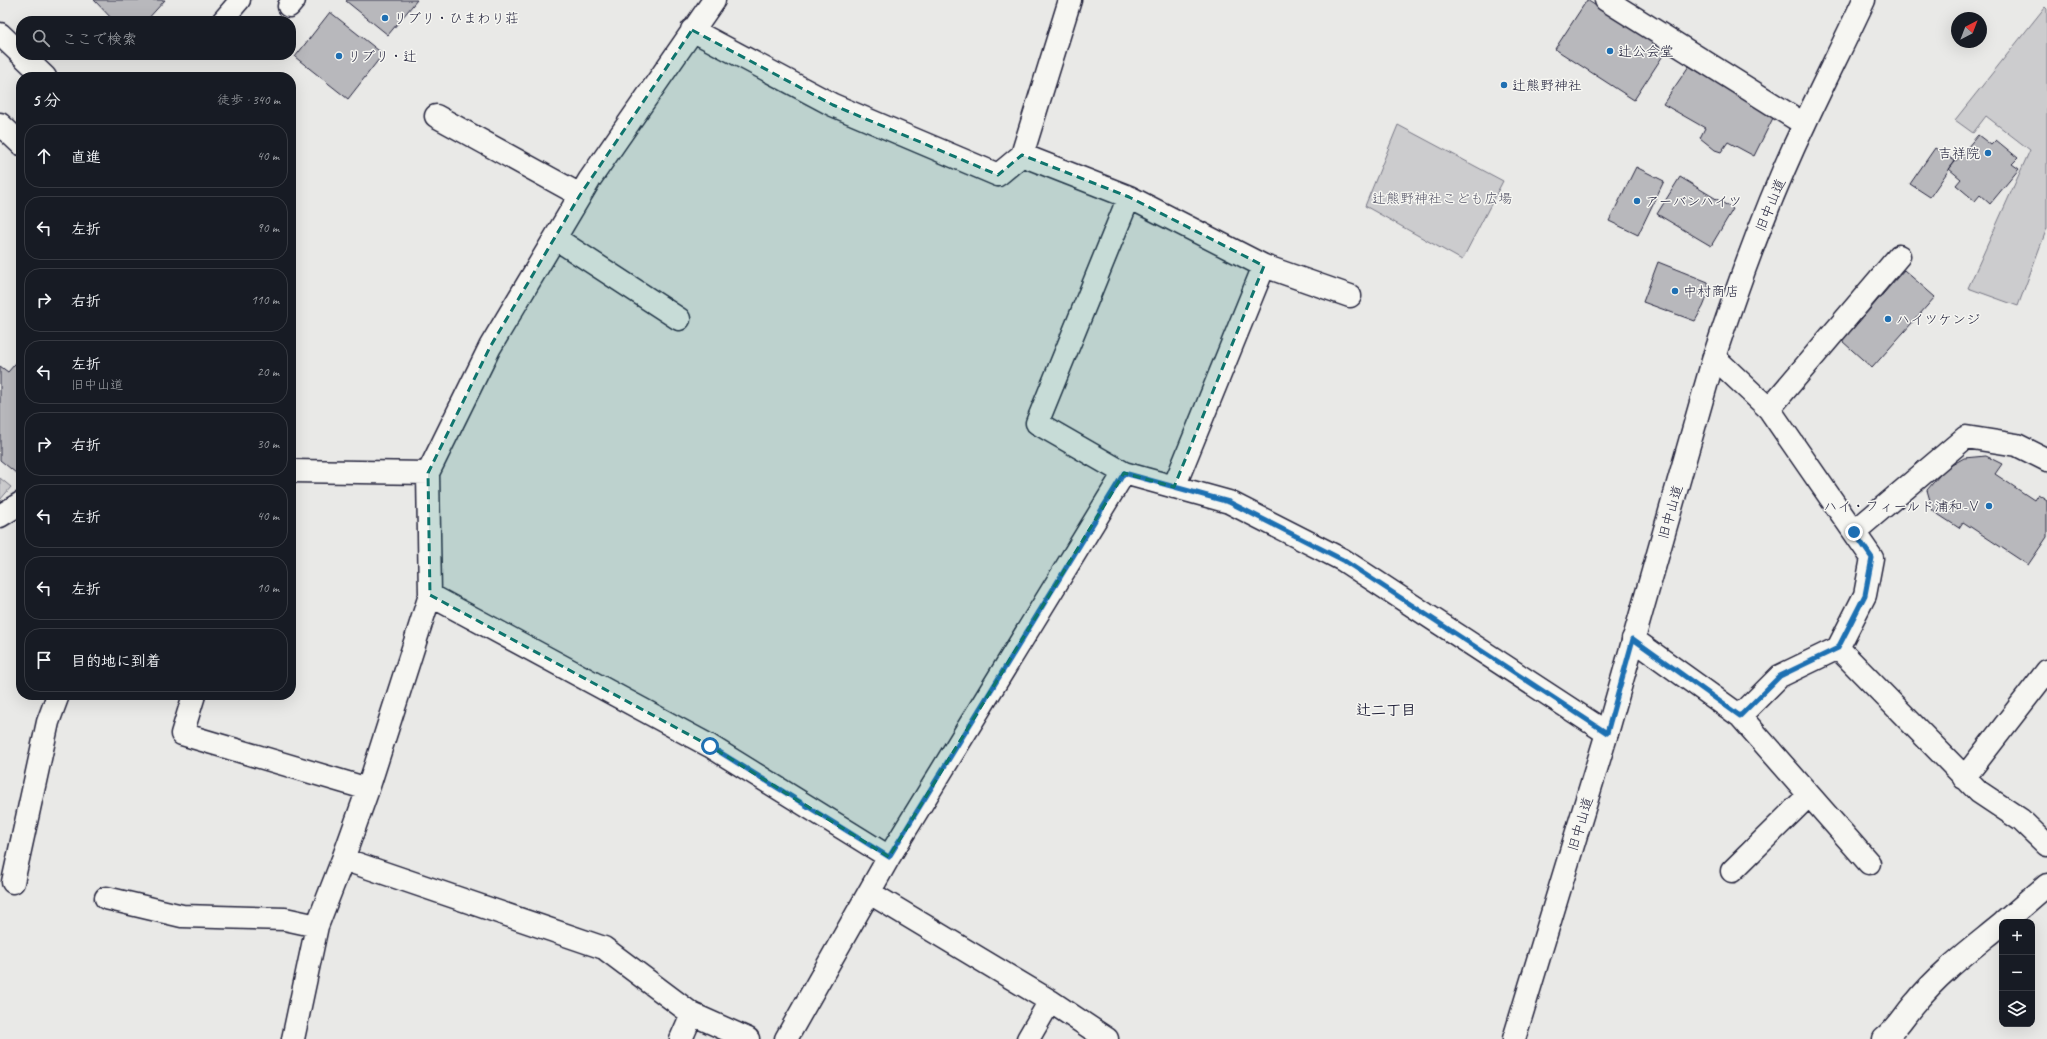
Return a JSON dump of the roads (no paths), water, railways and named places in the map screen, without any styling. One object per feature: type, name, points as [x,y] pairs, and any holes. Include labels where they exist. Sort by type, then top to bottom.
[{"type":"street","points":[[293,1039],[317,926],[368,789],[430,595],[428,473],[490,347],[580,195],[714,0]]},
{"type":"street","points":[[692,30],[833,105],[998,175],[1022,155],[1070,0]]},
{"type":"street","points":[[1606,0],[1804,124]]},
{"type":"street","name":"旧中山道","points":[[1514,1039],[1607,733],[1714,357],[1759,230],[1804,124],[1864,0]]},
{"type":"street","points":[[0,34],[16,49]]},
{"type":"street","points":[[28,60],[40,72]]},
{"type":"street","points":[[436,116],[580,195]]},
{"type":"street","points":[[0,124],[16,139]]},
{"type":"street","points":[[1022,155],[1129,197],[1264,266],[1350,296]]},
{"type":"street","points":[[1129,197],[1037,423],[1124,473],[1229,502],[1343,560],[1607,733]]},
{"type":"street","points":[[554,238],[679,319]]},
{"type":"street","points":[[1768,409],[1899,256]]},
{"type":"street","points":[[1174,487],[1264,266]]},
{"type":"street","points":[[1714,357],[1768,409],[1872,558],[1865,595],[1838,648],[1780,676],[1740,716]]},
{"type":"street","points":[[1854,532],[1966,437],[2017,445],[2047,460]]},
{"type":"street","points":[[296,471],[428,473]]},
{"type":"street","points":[[786,1039],[889,857],[1124,473]]},
{"type":"street","points":[[0,516],[16,506]]},
{"type":"street","points":[[430,595],[710,746],[889,857]]},
{"type":"street","points":[[1633,639],[1740,716],[1869,863]]},
{"type":"street","points":[[1838,648],[1964,778],[1979,792],[2021,820],[2047,845]]},
{"type":"street","points":[[1964,778],[2047,671]]},
{"type":"street","points":[[13,882],[48,722],[56,700]]},
{"type":"street","points":[[192,700],[182,734],[368,789]]},
{"type":"street","points":[[1732,871],[1809,795]]},
{"type":"street","points":[[343,859],[604,948],[692,1014],[748,1039]]},
{"type":"street","points":[[2008,919],[2047,885]]},
{"type":"street","points":[[870,893],[1050,1001],[1107,1039]]},
{"type":"street","points":[[106,898],[182,916],[285,919],[317,926]]},
{"type":"street","points":[[1884,1039],[1895,1030],[1916,1001],[1952,966],[1999,926]]},
{"type":"street","points":[[1028,1039],[1050,1001]]},
{"type":"street","points":[[681,1039],[692,1014]]},
{"type":"lane","points":[[226,16],[240,0]]},
{"type":"place","name":"リブリ・ひまわり荘","points":[[385,18]]},
{"type":"place","name":"辻公会堂","points":[[1610,51]]},
{"type":"place","name":"リブリ・辻","points":[[339,56]]},
{"type":"place","name":"辻熊野神社","points":[[1504,85]]},
{"type":"place","name":"吉祥院","points":[[1988,153]]},
{"type":"place","name":"アーバンハイツ","points":[[1637,201]]},
{"type":"place","name":"中村商店","points":[[1675,291]]},
{"type":"place","name":"ハイツケンジ","points":[[1888,319]]},
{"type":"place","name":"ハイ・フィールド浦和-Ⅴ","points":[[1989,506]]},
{"type":"district","name":"辻二丁目","points":[[1386,710]]},
{"type":"park label","name":"辻熊野神社こども広場","points":[[1442,198]]}]
